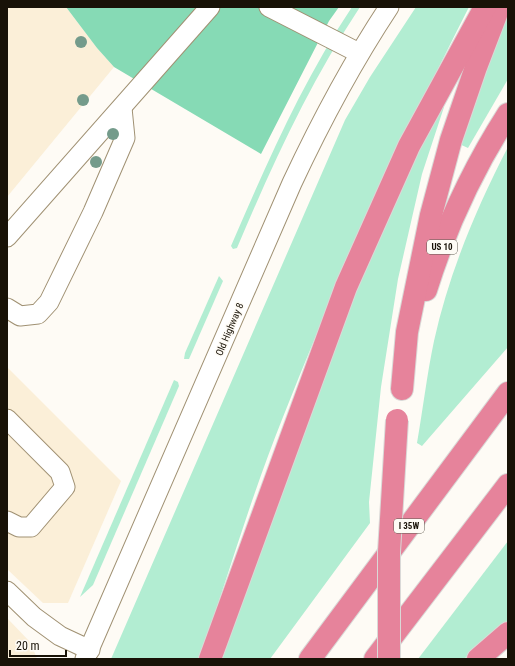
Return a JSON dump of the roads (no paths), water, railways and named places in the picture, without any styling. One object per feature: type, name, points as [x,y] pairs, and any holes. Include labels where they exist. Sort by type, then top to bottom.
[{"type":"highway","points":[[210,659],[355,267],[409,146],[485,7]]},
{"type":"highway","points":[[402,389],[407,332],[431,215],[454,133],[476,67],[499,7]]},
{"type":"highway","name":"US 10","points":[[389,659],[390,552],[397,420],[411,340],[427,287],[448,230],[474,175],[508,114]]},
{"type":"highway","name":"I 35W","points":[[310,659],[508,393]]},
{"type":"highway","points":[[375,659],[508,484]]},
{"type":"highway","points":[[478,659],[508,633]]},
{"type":"street","points":[[7,237],[210,7]]},
{"type":"street","points":[[269,7],[359,53]]},
{"type":"street","name":"Old Highway 8","points":[[88,654],[292,183],[332,102],[359,53],[389,7]]},
{"type":"street","points":[[7,308],[20,316],[38,314],[49,302],[93,212],[125,138],[122,108]]},
{"type":"street","points":[[7,418],[60,472],[65,487],[31,527],[19,527],[7,521]]},
{"type":"street","points":[[7,591],[34,617],[88,654]]}]
